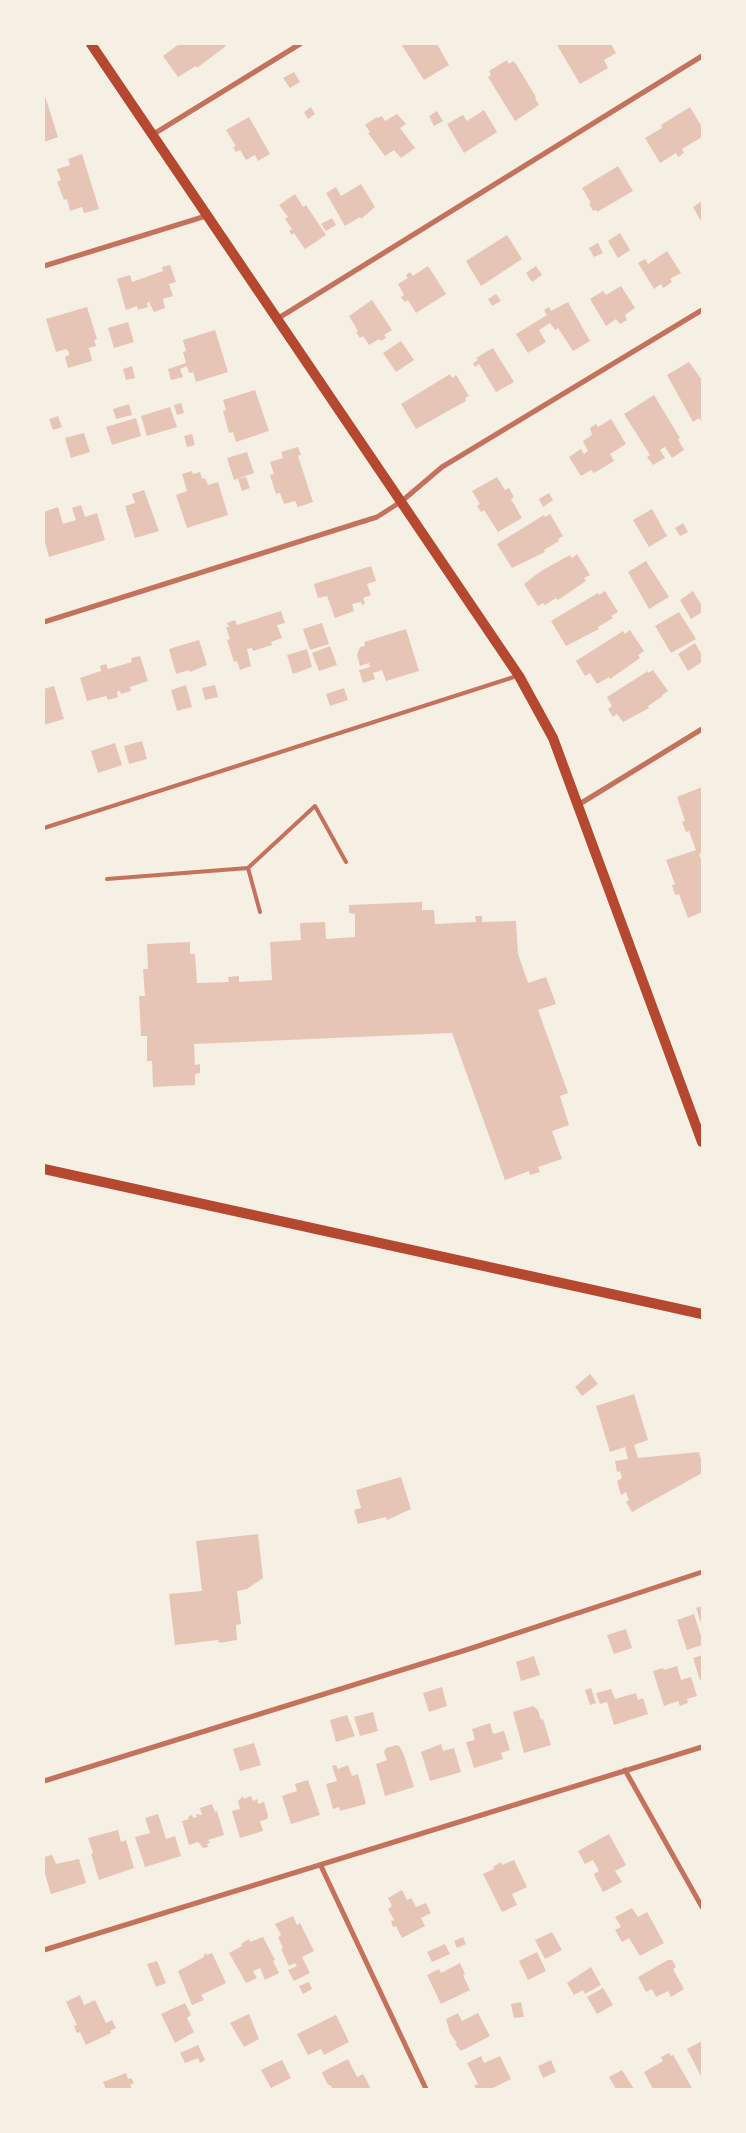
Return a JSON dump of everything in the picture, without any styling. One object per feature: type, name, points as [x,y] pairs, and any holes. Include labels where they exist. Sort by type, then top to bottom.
[{"type":"main road","points":[[91,44],[519,676],[553,738],[702,1142]]},
{"type":"main road","points":[[44,1168],[702,1314]]},
{"type":"street","points":[[152,135],[300,44]]},
{"type":"street","points":[[277,319],[702,56]]},
{"type":"street","points":[[44,266],[206,216]]},
{"type":"street","points":[[44,622],[365,522],[402,501],[442,467],[702,310]]},
{"type":"street","points":[[578,805],[702,729]]},
{"type":"street","points":[[44,1781],[466,1650],[702,1572]]},
{"type":"street","points":[[44,1950],[159,1913],[320,1866],[625,1770],[702,1748]]},
{"type":"street","points":[[625,1770],[702,1907]]},
{"type":"street","points":[[320,1866],[426,2089]]},
{"type":"lane","points":[[44,828],[519,676]]},
{"type":"lane","points":[[107,880],[248,868],[315,806],[346,862]]},
{"type":"lane","points":[[248,868],[260,912]]},
{"type":"building","points":[[179,44],[224,44],[226,46],[197,68],[196,66],[178,77],[163,56]]},
{"type":"building","points":[[401,44],[437,44],[449,65],[424,80]]},
{"type":"building","points":[[611,44],[616,53],[604,60],[608,68],[580,84],[557,45]]},
{"type":"building","points":[[507,60],[509,64],[513,61],[516,64],[539,105],[515,121],[488,77],[491,75],[489,71]]},
{"type":"building","points":[[294,72],[300,82],[290,88],[283,78]]},
{"type":"building","points":[[44,96],[58,137],[44,142]]},
{"type":"building","points":[[311,107],[315,114],[308,119],[304,112]]},
{"type":"building","points":[[690,107],[702,127],[702,137],[682,149],[684,153],[678,157],[676,153],[660,163],[645,138],[662,128],[661,125]]},
{"type":"building","points":[[484,110],[497,132],[464,153],[447,124],[463,115],[467,121]]},
{"type":"building","points":[[437,111],[443,121],[434,126],[429,116]]},
{"type":"building","points":[[397,114],[406,124],[400,128],[415,148],[401,158],[394,150],[385,156],[368,133],[370,132],[365,125],[377,117],[382,116],[385,121]]},
{"type":"building","points":[[249,117],[270,154],[258,161],[255,155],[246,160],[240,150],[236,152],[233,147],[236,146],[226,130]]},
{"type":"building","points":[[82,154],[99,209],[84,213],[82,207],[70,211],[67,199],[64,200],[57,182],[61,180],[57,169],[70,165],[68,159]]},
{"type":"building","points":[[618,166],[633,191],[597,212],[596,210],[593,211],[589,204],[591,203],[582,188]]},
{"type":"building","points":[[361,184],[375,207],[361,219],[360,217],[345,226],[326,193],[336,187],[341,196]]},
{"type":"building","points":[[295,194],[303,207],[306,205],[326,235],[305,249],[294,233],[292,235],[289,231],[292,229],[285,219],[288,217],[279,205]]},
{"type":"building","points":[[702,201],[702,223],[693,207]]},
{"type":"building","points":[[332,218],[336,225],[326,231],[321,224]]},
{"type":"building","points":[[620,233],[630,250],[618,258],[608,241]]},
{"type":"building","points":[[507,235],[522,259],[481,286],[466,261]]},
{"type":"building","points":[[598,243],[603,253],[594,257],[589,248]]},
{"type":"building","points":[[667,251],[681,273],[670,279],[672,282],[663,288],[661,284],[654,289],[638,263],[645,259],[648,264]]},
{"type":"building","points":[[170,265],[176,282],[169,284],[173,296],[163,299],[165,308],[154,312],[149,302],[147,303],[148,307],[138,310],[137,306],[126,310],[117,279],[130,275],[132,282],[163,271],[162,267]]},
{"type":"building","points":[[428,266],[446,294],[416,313],[408,300],[405,302],[401,297],[404,295],[398,284],[408,278],[406,275],[410,272],[413,276]]},
{"type":"building","points":[[536,266],[542,275],[532,282],[526,273]]},
{"type":"building","points":[[621,286],[635,308],[625,315],[627,320],[620,324],[616,319],[606,326],[590,299],[603,291],[606,295]]},
{"type":"building","points":[[496,294],[501,301],[492,306],[488,299]]},
{"type":"building","points":[[372,300],[392,330],[384,335],[386,338],[381,341],[379,339],[369,345],[363,336],[360,338],[349,316]]},
{"type":"building","points":[[568,302],[590,341],[573,351],[558,328],[555,330],[550,323],[539,330],[546,342],[528,353],[516,334],[547,315],[544,310],[549,307],[551,311]]},
{"type":"building","points":[[87,307],[97,339],[94,340],[96,346],[89,348],[92,361],[68,368],[65,357],[69,355],[69,352],[66,349],[56,352],[46,319]]},
{"type":"building","points":[[128,322],[134,342],[114,348],[108,328]]},
{"type":"building","points":[[215,330],[228,372],[196,382],[193,372],[189,373],[187,366],[180,369],[183,377],[171,380],[168,369],[186,363],[183,352],[186,351],[183,340]]},
{"type":"building","points":[[401,341],[414,360],[396,372],[383,353]]},
{"type":"building","points":[[493,348],[514,382],[496,392],[479,364],[475,367],[473,363],[478,360],[476,358]]},
{"type":"building","points":[[689,362],[702,380],[702,423],[699,418],[693,422],[667,375]]},
{"type":"building","points":[[132,366],[135,378],[126,380],[123,369]]},
{"type":"building","points":[[450,374],[452,378],[456,375],[469,396],[465,398],[466,401],[416,429],[401,404]]},
{"type":"building","points":[[255,390],[269,431],[236,442],[233,432],[229,433],[223,411],[226,410],[223,400]]},
{"type":"building","points":[[654,395],[680,438],[678,439],[684,450],[672,458],[665,447],[660,450],[665,458],[653,465],[647,457],[650,455],[624,414]]},
{"type":"building","points":[[181,403],[184,413],[177,415],[174,405]]},
{"type":"building","points":[[129,404],[132,415],[116,419],[113,409]]},
{"type":"building","points":[[170,407],[177,427],[147,436],[141,416]]},
{"type":"building","points":[[58,416],[62,427],[53,430],[49,419]]},
{"type":"building","points":[[136,418],[141,436],[112,445],[106,427]]},
{"type":"building","points":[[611,419],[626,444],[610,454],[614,461],[594,473],[591,470],[581,476],[569,457],[581,449],[584,454],[588,451],[583,441],[592,435],[590,428],[596,424],[598,427]]},
{"type":"building","points":[[84,433],[90,452],[71,458],[65,438]]},
{"type":"building","points":[[192,434],[195,445],[187,447],[184,436]]},
{"type":"building","points":[[298,447],[301,455],[298,456],[313,502],[298,507],[295,501],[284,504],[280,493],[276,494],[270,475],[274,474],[270,462],[283,458],[281,452]]},
{"type":"building","points":[[247,452],[254,473],[234,480],[227,458]]},
{"type":"building","points":[[192,471],[193,474],[200,472],[202,479],[205,478],[208,485],[218,482],[228,515],[187,528],[176,495],[187,491],[182,474]]},
{"type":"building","points":[[246,477],[250,488],[242,491],[238,479]]},
{"type":"building","points":[[497,477],[505,490],[509,488],[514,497],[511,499],[522,518],[498,532],[484,510],[481,512],[477,506],[480,504],[472,491]]},
{"type":"building","points":[[144,490],[159,531],[135,538],[125,506],[135,503],[132,494]]},
{"type":"building","points":[[549,493],[553,500],[543,507],[539,499]]},
{"type":"building","points":[[81,505],[85,517],[97,513],[105,540],[49,557],[44,539],[44,512],[58,507],[63,524],[76,520],[72,508]]},
{"type":"building","points":[[652,509],[667,536],[649,547],[633,520]]},
{"type":"building","points":[[550,514],[563,536],[558,539],[559,541],[544,550],[545,552],[512,568],[497,544],[544,515],[545,517]]},
{"type":"building","points":[[683,523],[688,532],[680,536],[675,528]]},
{"type":"building","points":[[577,554],[590,575],[584,578],[586,581],[558,600],[556,598],[545,605],[543,603],[538,606],[524,584],[541,571],[570,555],[572,558]]},
{"type":"building","points":[[646,561],[669,597],[649,609],[628,572]]},
{"type":"building","points":[[371,566],[376,581],[367,584],[371,595],[363,598],[365,604],[362,605],[361,602],[352,604],[354,611],[335,618],[327,596],[318,598],[314,584]]},
{"type":"building","points":[[605,591],[618,612],[611,616],[613,618],[598,627],[599,629],[566,646],[551,621],[598,593],[599,595]]},
{"type":"building","points":[[693,591],[702,606],[702,612],[691,619],[680,600]]},
{"type":"building","points":[[281,611],[285,623],[277,625],[282,638],[271,642],[272,645],[253,651],[252,648],[247,649],[251,666],[240,670],[237,661],[234,662],[227,640],[230,639],[226,627],[229,627],[227,623],[235,620],[237,625]]},
{"type":"building","points":[[679,612],[696,639],[671,653],[655,626]]},
{"type":"building","points":[[322,623],[329,644],[310,650],[303,629]]},
{"type":"building","points":[[406,629],[419,671],[386,681],[382,670],[373,673],[375,679],[363,683],[359,670],[370,667],[369,663],[360,666],[357,655],[360,647],[365,646],[364,642]]},
{"type":"building","points":[[630,630],[644,651],[638,655],[640,658],[610,679],[609,677],[597,684],[590,673],[585,676],[576,661],[623,631],[625,634]]},
{"type":"building","points":[[199,640],[207,665],[190,672],[189,670],[176,674],[169,649]]},
{"type":"building","points":[[695,643],[702,655],[702,662],[688,671],[678,654]]},
{"type":"building","points":[[330,646],[337,665],[319,671],[312,653]]},
{"type":"building","points":[[307,649],[312,667],[293,674],[287,655]]},
{"type":"building","points":[[140,656],[148,681],[130,687],[131,691],[121,694],[120,691],[117,692],[118,697],[108,700],[106,696],[87,701],[80,678],[101,671],[100,666],[106,664],[108,669],[132,662],[131,658]]},
{"type":"building","points":[[653,670],[668,691],[648,706],[649,708],[623,722],[617,714],[613,717],[608,709],[612,706],[607,697],[648,671],[648,673]]},
{"type":"building","points":[[186,685],[192,707],[177,711],[171,690]]},
{"type":"building","points":[[215,685],[218,697],[205,700],[202,688]]},
{"type":"building","points":[[54,686],[64,719],[44,725],[44,689]]},
{"type":"building","points":[[344,688],[348,700],[330,706],[326,694]]},
{"type":"building","points":[[142,741],[147,759],[129,764],[124,746]]},
{"type":"building","points":[[115,743],[122,765],[98,773],[91,751]]},
{"type":"building","points":[[702,787],[702,853],[699,854],[702,862],[702,912],[688,918],[679,894],[675,895],[672,885],[675,884],[666,860],[696,850],[689,831],[686,832],[682,822],[685,821],[677,797]]},
{"type":"building","points":[[422,902],[422,910],[434,910],[435,924],[476,922],[475,916],[482,916],[482,922],[516,921],[518,954],[528,983],[546,977],[556,1004],[538,1010],[568,1093],[560,1096],[569,1125],[552,1131],[562,1159],[538,1167],[540,1172],[530,1175],[529,1171],[505,1180],[452,1033],[194,1044],[195,1065],[200,1064],[200,1073],[195,1074],[195,1085],[153,1087],[152,1061],[147,1061],[147,1036],[141,1036],[139,996],[145,996],[143,969],[148,969],[147,944],[190,942],[190,954],[195,954],[197,983],[229,982],[228,977],[239,976],[239,982],[272,980],[270,942],[301,940],[300,923],[325,922],[326,939],[355,937],[355,914],[349,913],[349,905]]},
{"type":"building","points":[[590,1374],[598,1384],[582,1396],[575,1387]]},
{"type":"building","points":[[634,1394],[648,1440],[634,1445],[638,1458],[699,1452],[702,1473],[632,1512],[626,1502],[629,1500],[626,1492],[621,1495],[617,1481],[622,1478],[620,1471],[617,1472],[615,1461],[628,1459],[625,1447],[610,1452],[596,1406]]},
{"type":"building","points":[[401,1477],[411,1509],[387,1520],[386,1517],[358,1524],[354,1510],[361,1508],[356,1490]]},
{"type":"building","points":[[258,1534],[263,1578],[247,1589],[237,1591],[241,1624],[236,1625],[237,1640],[219,1643],[218,1640],[175,1645],[169,1594],[202,1591],[196,1541]]},
{"type":"building","points":[[702,1606],[702,1626],[696,1608]]},
{"type":"building","points":[[694,1614],[702,1645],[687,1650],[677,1620]]},
{"type":"building","points":[[626,1629],[632,1648],[614,1654],[607,1635]]},
{"type":"building","points":[[702,1655],[702,1679],[700,1680],[693,1658]]},
{"type":"building","points":[[534,1656],[540,1675],[521,1681],[516,1662]]},
{"type":"building","points":[[677,1666],[681,1680],[691,1677],[697,1696],[687,1699],[688,1703],[680,1706],[678,1701],[664,1706],[653,1671]]},
{"type":"building","points":[[442,1687],[447,1706],[429,1712],[423,1693]]},
{"type":"building","points":[[591,1688],[596,1703],[590,1705],[585,1690]]},
{"type":"building","points":[[611,1689],[615,1699],[636,1693],[638,1700],[643,1698],[648,1714],[614,1725],[607,1702],[600,1704],[596,1693]]},
{"type":"building","points":[[533,1706],[538,1710],[541,1720],[543,1719],[551,1745],[524,1753],[513,1712]]},
{"type":"building","points":[[373,1712],[378,1731],[360,1736],[354,1717]]},
{"type":"building","points":[[347,1715],[355,1736],[336,1742],[330,1720]]},
{"type":"building","points":[[490,1723],[493,1734],[504,1731],[510,1750],[501,1753],[503,1759],[474,1768],[466,1742],[475,1740],[472,1729]]},
{"type":"building","points":[[254,1743],[261,1765],[240,1771],[233,1749]]},
{"type":"building","points":[[441,1744],[443,1751],[454,1748],[461,1772],[430,1781],[421,1752]]},
{"type":"building","points":[[397,1745],[404,1755],[414,1787],[385,1796],[376,1764],[387,1760],[384,1752],[386,1748]]},
{"type":"building","points":[[336,1765],[338,1769],[348,1765],[352,1776],[358,1774],[366,1804],[340,1811],[339,1807],[333,1809],[326,1784],[337,1781],[332,1766]]},
{"type":"building","points":[[308,1780],[320,1815],[291,1824],[282,1796],[297,1791],[295,1784]]},
{"type":"building","points":[[243,1796],[244,1799],[251,1796],[253,1801],[257,1799],[258,1804],[264,1802],[268,1816],[267,1819],[260,1821],[263,1831],[240,1838],[232,1811],[240,1809],[238,1801]]},
{"type":"building","points":[[212,1804],[215,1812],[217,1811],[224,1835],[208,1840],[210,1843],[207,1844],[208,1847],[203,1848],[198,1842],[189,1845],[182,1821],[189,1819],[188,1817],[192,1815],[193,1818],[197,1817],[196,1814],[202,1815],[200,1808]]},
{"type":"building","points":[[158,1814],[166,1839],[175,1836],[181,1856],[145,1867],[135,1837],[150,1833],[145,1818]]},
{"type":"building","points":[[118,1830],[121,1842],[126,1840],[134,1868],[99,1880],[88,1838]]},
{"type":"building","points":[[609,1834],[626,1865],[615,1871],[622,1882],[603,1892],[594,1874],[599,1871],[593,1860],[585,1864],[578,1851]]},
{"type":"building","points":[[52,1855],[56,1864],[79,1859],[86,1883],[51,1894],[44,1871],[44,1857]]},
{"type":"building","points":[[514,1860],[527,1887],[512,1894],[517,1905],[502,1912],[483,1874],[494,1869],[493,1867],[501,1862],[502,1865]]},
{"type":"building","points":[[402,1890],[407,1900],[411,1898],[416,1907],[426,1903],[431,1913],[421,1918],[425,1926],[402,1938],[396,1926],[393,1927],[391,1921],[394,1920],[388,1909],[392,1906],[388,1898]]},
{"type":"building","points":[[632,1908],[638,1917],[647,1912],[664,1943],[640,1956],[629,1938],[622,1942],[615,1930],[621,1927],[615,1917]]},
{"type":"building","points":[[293,1916],[297,1925],[300,1923],[314,1951],[302,1957],[310,1973],[294,1981],[288,1970],[297,1966],[295,1963],[289,1966],[281,1949],[283,1948],[278,1937],[281,1935],[275,1924]]},
{"type":"building","points":[[552,1932],[562,1950],[545,1959],[535,1940]]},
{"type":"building","points":[[263,1937],[275,1960],[273,1961],[279,1973],[265,1980],[260,1968],[253,1971],[257,1978],[246,1983],[229,1953],[242,1946],[241,1944],[249,1939],[250,1942]]},
{"type":"building","points":[[463,1937],[466,1944],[457,1948],[454,1941]]},
{"type":"building","points":[[445,1944],[450,1954],[432,1962],[427,1952]]},
{"type":"building","points":[[537,1952],[546,1971],[528,1980],[519,1961]]},
{"type":"building","points":[[206,1953],[207,1955],[212,1953],[226,1983],[201,1995],[204,2000],[192,2005],[178,1971],[204,1957]]},
{"type":"building","points":[[668,1960],[672,1960],[676,1967],[673,1969],[684,1989],[671,1997],[668,1991],[656,1997],[652,1989],[646,1992],[638,1977]]},
{"type":"building","points":[[157,1961],[166,1983],[156,1987],[147,1964]]},
{"type":"building","points":[[460,1963],[470,1990],[441,2004],[427,1975],[439,1969],[441,1973]]},
{"type":"building","points":[[591,1967],[601,1985],[585,1994],[583,1990],[574,1995],[567,1983]]},
{"type":"building","points":[[309,1982],[312,1989],[303,1994],[299,1986]]},
{"type":"building","points":[[603,1988],[613,2005],[597,2014],[587,1997]]},
{"type":"building","points":[[80,1995],[84,2005],[95,2000],[106,2023],[112,2020],[116,2028],[110,2031],[111,2033],[86,2045],[80,2032],[77,2033],[74,2026],[77,2025],[66,2002]]},
{"type":"building","points":[[521,2002],[524,2017],[514,2018],[511,2004]]},
{"type":"building","points":[[185,2003],[191,2015],[187,2018],[194,2032],[175,2043],[161,2014]]},
{"type":"building","points":[[458,2013],[462,2021],[478,2013],[490,2036],[461,2051],[455,2044],[457,2043],[450,2033],[446,2019]]},
{"type":"building","points":[[249,2014],[259,2039],[244,2047],[230,2023]]},
{"type":"building","points":[[336,2015],[349,2042],[324,2055],[321,2049],[308,2055],[297,2034]]},
{"type":"building","points":[[702,2041],[702,2078],[687,2049]]},
{"type":"building","points":[[198,2045],[205,2060],[200,2063],[198,2058],[185,2063],[180,2053]]},
{"type":"building","points":[[669,2053],[671,2056],[673,2055],[692,2088],[653,2089],[644,2072],[663,2061],[661,2057]]},
{"type":"building","points":[[481,2056],[484,2063],[500,2056],[511,2079],[491,2089],[476,2089],[474,2086],[478,2084],[467,2063]]},
{"type":"building","points":[[348,2059],[357,2077],[363,2074],[371,2089],[333,2089],[328,2085],[322,2073]]},
{"type":"building","points":[[282,2060],[291,2078],[271,2088],[261,2070]]},
{"type":"building","points":[[551,2060],[556,2072],[543,2078],[538,2066]]},
{"type":"building","points":[[622,2070],[634,2089],[616,2089],[609,2077]]},
{"type":"building","points":[[126,2073],[128,2079],[131,2078],[134,2083],[130,2085],[132,2089],[106,2089],[103,2082]]}]
